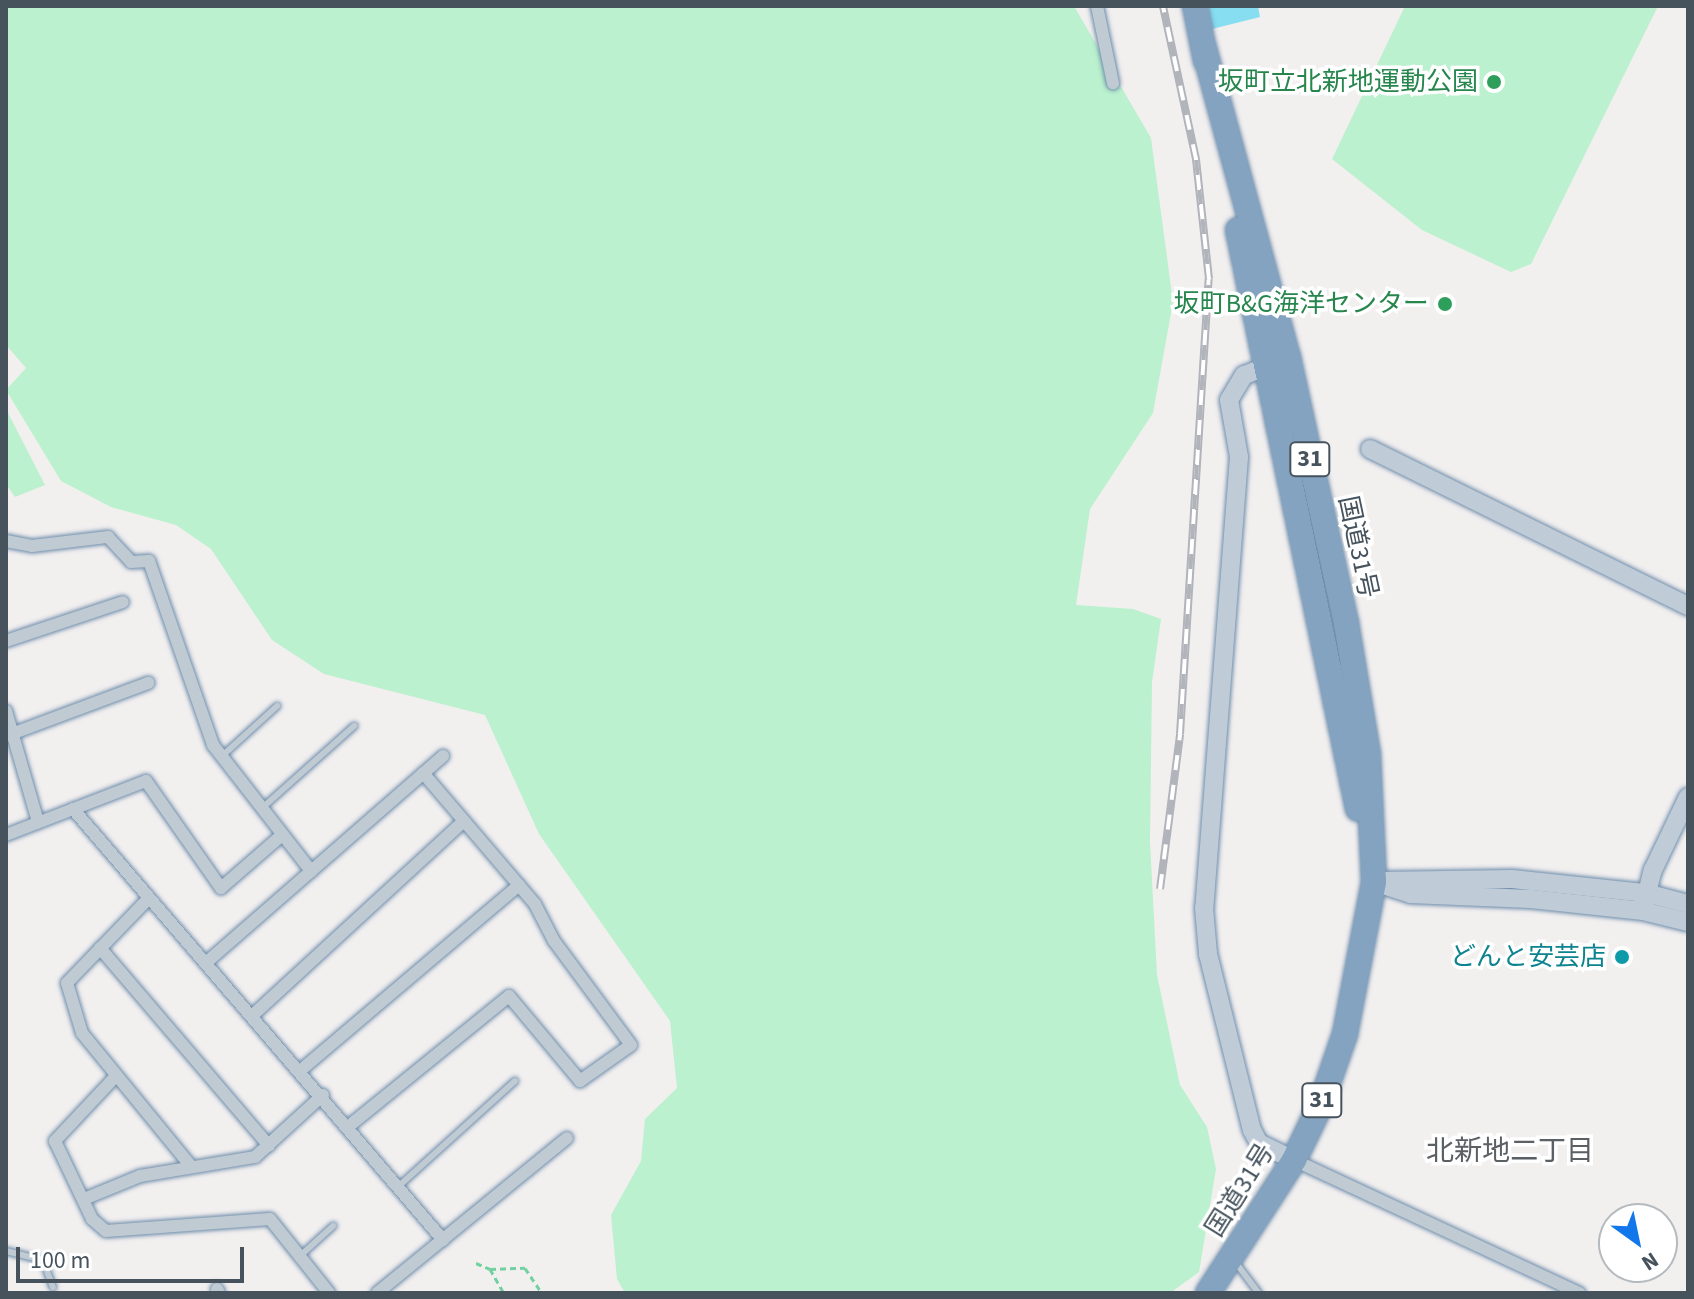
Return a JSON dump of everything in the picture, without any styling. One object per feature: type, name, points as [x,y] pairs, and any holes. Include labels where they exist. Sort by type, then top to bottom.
[{"type":"highway","name":"国道31号","points":[[1195,6],[1277,362],[1374,882],[1345,1034],[1320,1106],[1294,1160],[1208,1293]]},
{"type":"street","points":[[1097,6],[1113,83]]},
{"type":"street","points":[[1277,362],[1244,375],[1229,400],[1239,457],[1204,908],[1208,954],[1252,1130],[1259,1143],[1579,1293]]},
{"type":"street","points":[[1370,449],[1688,606]]},
{"type":"street","points":[[6,541],[32,546],[108,537],[131,562],[149,561],[221,757],[311,871]]},
{"type":"street","points":[[6,641],[123,602]]},
{"type":"street","points":[[9,735],[148,683]]},
{"type":"street","points":[[6,711],[9,735],[38,822]]},
{"type":"street","points":[[208,961],[443,756]]},
{"type":"street","points":[[349,1126],[509,996],[580,1081],[631,1045],[519,885],[423,773]]},
{"type":"street","points":[[6,835],[146,781],[221,888],[282,835]]},
{"type":"street","points":[[1645,902],[1688,797]]},
{"type":"street","points":[[73,809],[254,1014],[443,1240]]},
{"type":"street","points":[[254,1014],[463,822]]},
{"type":"street","points":[[1374,882],[1410,877],[1512,879],[1645,902],[1688,904]]},
{"type":"street","points":[[301,1070],[519,885]]},
{"type":"street","points":[[149,898],[67,983],[82,1033],[190,1165]]},
{"type":"street","points":[[1645,902],[1688,922]]},
{"type":"street","points":[[100,948],[269,1146]]},
{"type":"street","points":[[115,1077],[55,1141],[84,1199],[106,1231],[270,1219],[329,1293]]},
{"type":"street","points":[[84,1199],[140,1176],[190,1165],[255,1157],[323,1095]]},
{"type":"street","points":[[377,1293],[567,1138]]},
{"type":"lane","points":[[221,757],[277,706]]},
{"type":"lane","points":[[261,809],[354,726]]},
{"type":"lane","points":[[400,1185],[515,1081]]},
{"type":"lane","points":[[300,1256],[333,1226]]},
{"type":"lane","points":[[6,1251],[43,1260],[53,1287]]},
{"type":"lane","points":[[1230,1258],[1259,1293]]},
{"type":"path","points":[[476,1263],[490,1269],[525,1268],[542,1293]]},
{"type":"path","points":[[490,1269],[504,1293]]},
{"type":"green space","points":[[6,6],[1074,6],[1151,138],[1173,302],[1153,413],[1090,509],[1076,605],[1133,609],[1161,619],[1152,682],[1150,842],[1157,975],[1180,1085],[1207,1127],[1216,1169],[1199,1272],[1170,1293],[625,1293],[617,1279],[611,1215],[641,1161],[645,1119],[677,1088],[670,1021],[539,834],[485,715],[324,674],[272,640],[211,549],[176,525],[111,507],[61,481],[6,390],[26,368],[6,345]]},
{"type":"green space","name":"坂町立北新地運動公園","points":[[1405,6],[1658,6],[1531,264],[1511,272],[1422,230],[1332,159]]},
{"type":"green space","points":[[6,409],[45,485],[15,497],[6,484]]},
{"type":"water","points":[[1208,6],[1258,6],[1260,17],[1212,29]]},
{"type":"railway","points":[[1160,889],[1180,734],[1209,279],[1196,159],[1163,6]]},
{"type":"place","name":"坂町立北新地運動公園","points":[[1494,82]]},
{"type":"place","name":"坂町B&G海洋センター","points":[[1445,304]]},
{"type":"place","name":"どんと安芸店","points":[[1622,957]]},
{"type":"district","name":"北新地二丁目","points":[[1510,1151]]}]
